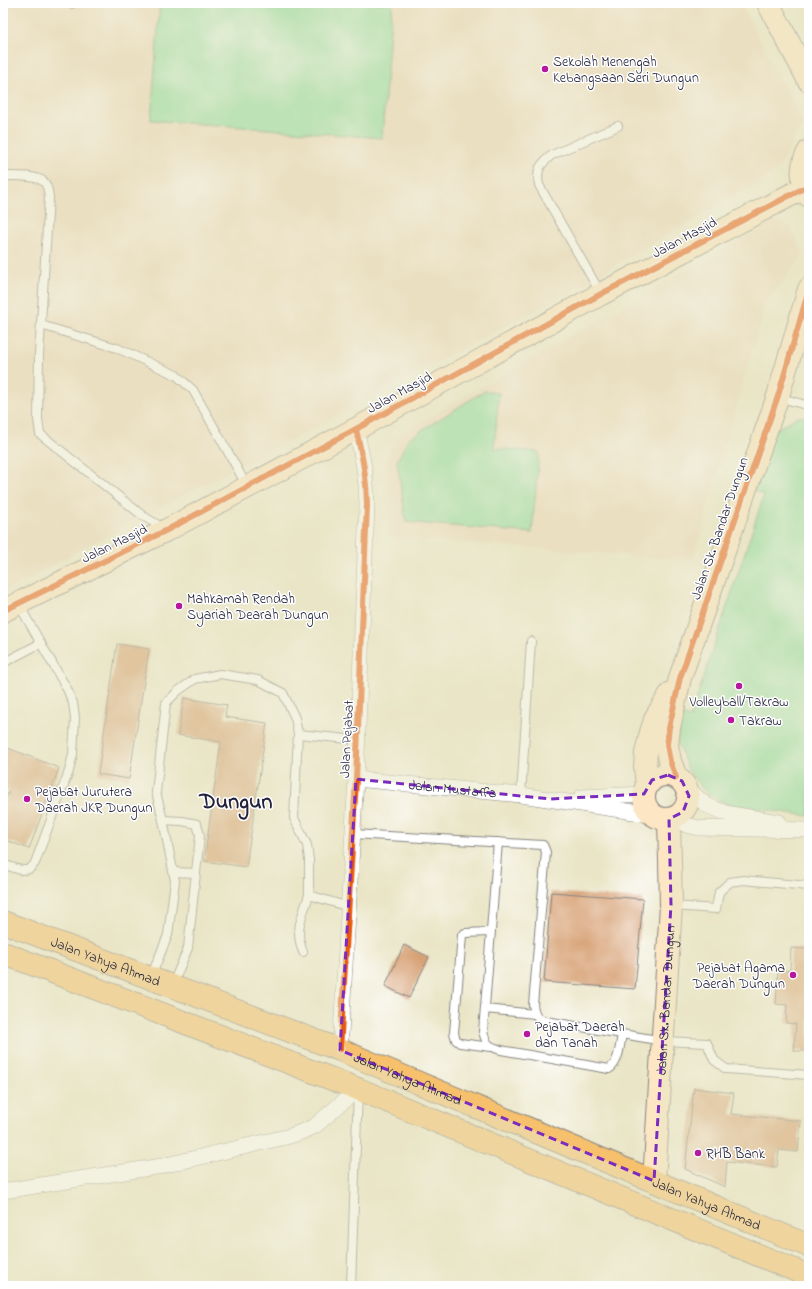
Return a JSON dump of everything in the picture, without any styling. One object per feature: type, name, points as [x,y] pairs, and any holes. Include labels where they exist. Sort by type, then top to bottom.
[{"type":"main road","name":"Jalan Yahya Ahmad","points":[[3,922],[340,1050],[809,1246]]},
{"type":"main road","name":"Jalan Yahya Ahmad","points":[[3,953],[358,1090],[809,1276]]},
{"type":"street","points":[[768,3],[809,81]]},
{"type":"street","points":[[807,192],[802,170],[809,151]]},
{"type":"street","name":"Jalan Masjid","points":[[11,608],[247,488],[601,294],[807,192]]},
{"type":"street","name":"Jalan Sk. Bandar Dungun","points":[[681,782],[670,761],[667,745],[669,728],[680,678],[778,396],[809,289]]},
{"type":"street","name":"Jalan Pejabat","points":[[340,1050],[358,740],[367,484],[356,429]]},
{"type":"street","name":"Jalan Sk. Bandar Dungun","points":[[646,790],[646,753],[651,732],[656,717],[680,678]]},
{"type":"street","points":[[668,775],[681,782],[689,796],[687,805],[683,812],[667,817],[648,810],[645,802],[646,790],[652,780],[660,776],[668,775]]},
{"type":"street","name":"Jalan Mustaffa","points":[[356,779],[550,799],[667,817],[686,825],[699,828],[809,828]]},
{"type":"street","name":"Jalan Mustaffa","points":[[681,782],[706,805],[725,813],[809,828]]},
{"type":"street","name":"Jalan Mustaffa","points":[[550,799],[646,790]]},
{"type":"street","name":"Jalan Sk. Bandar Dungun","points":[[654,1181],[671,905],[667,817]]},
{"type":"street","points":[[3,1191],[162,1166],[290,1136],[304,1132],[315,1126],[358,1090]]},
{"type":"lane","points":[[601,294],[539,185],[537,177],[543,162],[552,155],[618,126]]},
{"type":"lane","points":[[3,176],[36,178],[43,181],[47,187],[49,197],[39,355],[38,419],[40,434],[143,516],[167,530]]},
{"type":"lane","points":[[41,325],[117,348],[176,375],[193,390],[247,488]]},
{"type":"lane","points":[[778,396],[809,406]]},
{"type":"lane","points":[[3,864],[21,870],[26,870],[32,868],[36,863],[69,771],[73,754],[75,718],[73,703],[67,689],[41,643],[11,608]]},
{"type":"lane","points":[[521,795],[531,641]]},
{"type":"lane","points":[[3,663],[41,643]]},
{"type":"lane","points":[[150,978],[168,935],[175,881],[156,792],[166,703],[178,691],[195,679],[220,674],[258,680],[283,693],[295,718],[298,734],[294,818],[307,845],[310,860],[309,895],[298,930],[298,942],[303,952]]},
{"type":"lane","points":[[298,734],[358,740]]},
{"type":"lane","points":[[163,820],[182,821],[197,824],[200,835],[188,948],[172,986]]},
{"type":"lane","points":[[353,834],[542,845],[546,852],[533,1005],[534,1014],[539,1019],[663,1041],[707,1043],[714,1060],[726,1069],[809,1075]]},
{"type":"lane","points":[[491,1047],[485,1040],[483,1032],[498,842]]},
{"type":"lane","points":[[173,872],[196,873]]},
{"type":"lane","points":[[671,905],[716,909],[719,892],[730,882],[743,880],[809,886]]},
{"type":"lane","points":[[309,895],[348,907]]},
{"type":"lane","points":[[490,932],[465,933],[462,935],[454,1033],[456,1040],[460,1042],[608,1069],[613,1067],[616,1062],[622,1034]]},
{"type":"lane","points":[[485,1009],[534,1014]]},
{"type":"lane","points":[[351,1286],[358,1090]]},
{"type":"highlighted area","points":[[668,775],[682,781],[689,796],[683,812],[669,819],[671,905],[654,1181],[340,1050],[356,779],[550,799],[644,794],[652,780]]},
{"type":"shaded area","points":[[3,3],[740,3],[803,122],[777,171],[566,294],[262,455],[143,516],[3,592]]},
{"type":"shaded area","points":[[774,220],[790,227],[804,254],[766,302],[693,560],[388,537],[388,454],[401,433]]},
{"type":"green space","points":[[160,3],[392,3],[382,138],[151,120]]},
{"type":"green space","points":[[484,391],[499,393],[494,448],[539,452],[532,533],[406,522],[397,461],[408,439]]},
{"type":"green space","points":[[797,417],[809,418],[809,816],[726,804],[715,798],[704,790],[689,772],[677,742],[681,715],[690,718],[764,495],[754,491],[775,430]]},
{"type":"building","points":[[117,644],[149,649],[129,779],[98,774]]},
{"type":"building","points":[[184,698],[227,705],[225,717],[267,723],[246,867],[204,861],[221,742],[178,735]]},
{"type":"building","name":"Pejabat Jurutera Daerah JKR Dungun","points":[[3,746],[59,768],[29,849],[3,839],[3,806],[9,791],[3,789]]},
{"type":"building","points":[[551,892],[643,899],[635,989],[544,982]]},
{"type":"building","points":[[404,945],[429,957],[409,998],[385,986]]},
{"type":"building","name":"Pejabat Agama Daerah Dungun","points":[[791,948],[809,949],[809,1051],[794,1051],[796,1024],[786,1023],[787,1005],[776,1004],[778,970],[790,971]]},
{"type":"building","points":[[694,1088],[734,1093],[731,1114],[801,1121],[798,1152],[779,1150],[777,1167],[727,1162],[725,1187],[685,1169]]},
{"type":"cycle path","points":[[3,611],[167,530],[356,429],[601,294],[804,188]]},
{"type":"cycle path","points":[[676,777],[670,761],[667,745],[669,728],[680,678],[778,396],[809,289]]},
{"type":"cycle path","points":[[340,1050],[356,779],[367,505],[365,476],[356,429]]},
{"type":"place","name":"Sekolah Menengah Kebangsaan Seri Dungun","points":[[545,69]]},
{"type":"place","name":"Mahkamah Rendah Syariah Dearah Dungun","points":[[179,606]]},
{"type":"place","name":"Volleyball/Takraw","points":[[739,686]]},
{"type":"place","name":"Takraw","points":[[731,720]]},
{"type":"place","name":"Pejabat Jurutera Daerah JKR Dungun","points":[[27,799]]},
{"type":"place","name":"Pejabat Agama Daerah Dungun","points":[[793,975]]},
{"type":"place","name":"Pejabat Daerah dan Tanah","points":[[527,1034]]},
{"type":"place","name":"RHB Bank","points":[[698,1153]]},
{"type":"district","name":"Dungun","points":[[236,800]]}]
